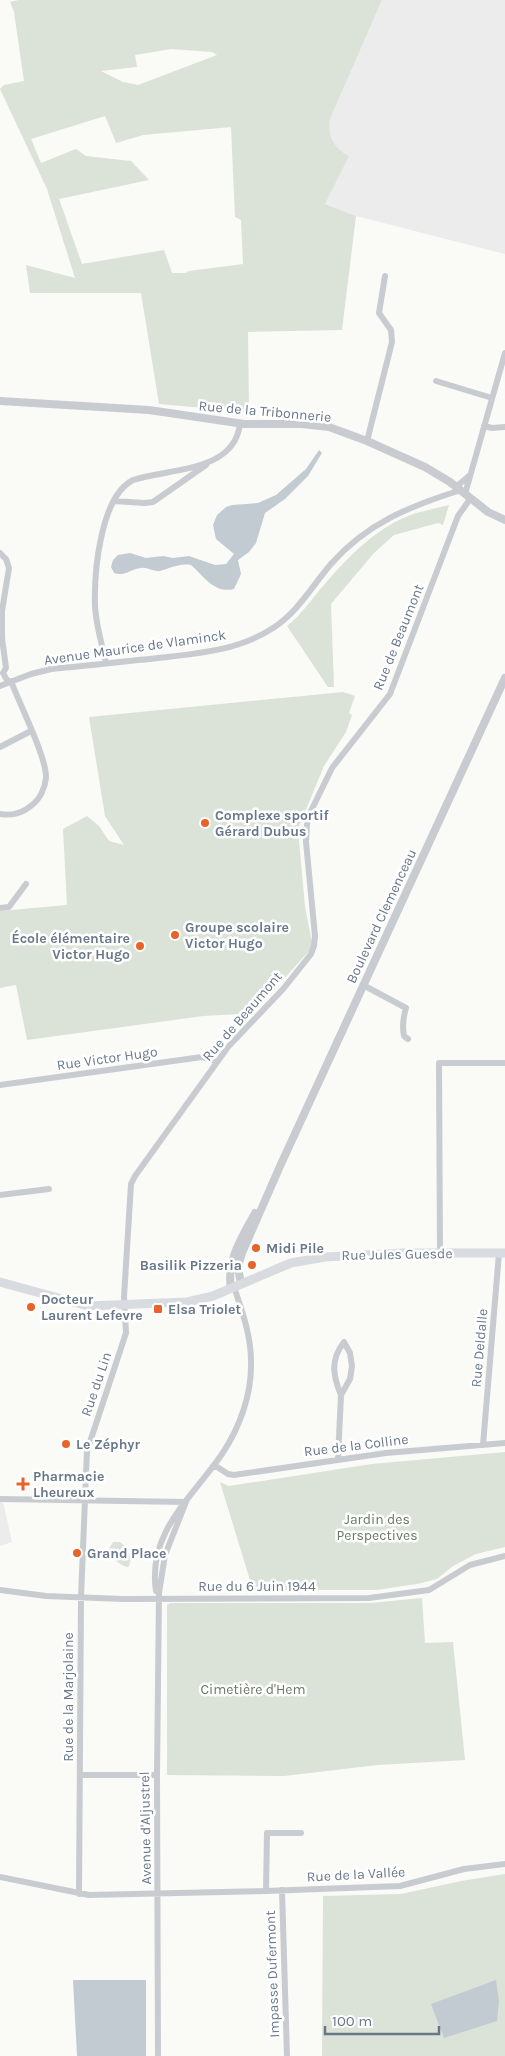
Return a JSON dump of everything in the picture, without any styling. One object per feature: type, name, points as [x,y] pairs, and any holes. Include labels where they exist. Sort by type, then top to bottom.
[{"type":"main road","name":"Rue Jules Guesde","points":[[0,1282],[80,1304],[125,1305],[197,1301],[291,1263],[325,1257],[382,1254],[502,1253]]},
{"type":"street","points":[[367,441],[392,342],[391,330],[379,313],[385,276]]},
{"type":"street","name":"Rue de Beaumont","points":[[125,1305],[133,1180],[228,1047],[292,978],[313,950],[315,936],[306,842],[307,824],[311,811],[332,768],[390,694],[458,516],[463,492],[470,475],[505,353]]},
{"type":"street","points":[[436,381],[492,398]]},
{"type":"street","name":"Rue de la Tribonnerie","points":[[0,401],[149,410],[240,424],[318,425],[336,429],[425,467],[463,492],[488,512],[505,520]]},
{"type":"street","points":[[114,501],[153,502],[228,450],[238,433],[240,424]]},
{"type":"street","points":[[484,426],[492,428],[505,427]]},
{"type":"street","points":[[106,663],[96,614],[96,576],[102,537],[114,501],[122,488],[133,480],[208,463]]},
{"type":"street","name":"Rue de Beaumont","points":[[463,492],[470,482],[470,475]]},
{"type":"street","name":"Avenue Maurice de Vlaminck","points":[[0,686],[45,670],[219,650],[258,636],[274,628],[291,613],[332,563],[365,533],[406,508],[463,492]]},
{"type":"street","points":[[0,553],[6,560],[9,568],[2,611],[2,638],[6,668],[2,673],[9,682],[31,731],[45,769],[44,787],[37,800],[29,808],[14,814],[0,814]]},
{"type":"street","name":"Boulevard Clemenceau","points":[[235,1286],[229,1276],[232,1259],[281,1164],[505,678]]},
{"type":"street","points":[[0,747],[31,731]]},
{"type":"street","points":[[0,908],[9,907],[26,884]]},
{"type":"street","points":[[363,985],[406,1008],[403,1028],[404,1036],[408,1039]]},
{"type":"street","name":"Rue Victor Hugo","points":[[0,1085],[202,1057],[217,1062]]},
{"type":"street","points":[[440,1253],[439,1063],[505,1063]]},
{"type":"street","points":[[0,1195],[49,1189]]},
{"type":"street","name":"Rue Deldalle","points":[[483,1445],[502,1253]]},
{"type":"street","name":"Avenue d'Aljustrel","points":[[158,2056],[157,1775],[159,1600],[155,1574],[159,1548],[170,1522],[214,1464],[238,1426],[247,1399],[251,1363],[249,1339],[235,1286]]},
{"type":"street","name":"Rue du Lin","points":[[85,1500],[86,1451],[126,1334],[125,1305]]},
{"type":"street","points":[[338,1458],[341,1395],[335,1379],[334,1365],[336,1353],[344,1342],[350,1353],[352,1366],[350,1379],[341,1395]]},
{"type":"street","name":"Rue de la Colline","points":[[214,1464],[228,1474],[234,1475],[338,1458],[505,1443]]},
{"type":"street","points":[[0,1499],[186,1502]]},
{"type":"street","name":"Rue de la Marjolaine","points":[[79,1894],[81,1597],[85,1500]]},
{"type":"street","name":"Rue du 6 Juin 1944","points":[[0,1590],[46,1596],[159,1600],[369,1598],[429,1590],[470,1565],[505,1556]]},
{"type":"street","points":[[80,1775],[157,1775]]},
{"type":"street","points":[[266,1891],[266,1834],[301,1833]]},
{"type":"street","name":"Rue de la Vallée","points":[[0,1877],[79,1894],[266,1891],[400,1886],[464,1869],[505,1864]]},
{"type":"street","name":"Impasse Dufermont","points":[[282,1890],[286,2056]]},
{"type":"shaded area","points":[[382,0],[505,0],[505,254],[356,216],[325,204],[348,156],[333,144],[328,129],[330,119]]},
{"type":"shaded area","points":[[319,450],[322,453],[308,476],[285,499],[265,513],[256,543],[249,552],[238,560],[241,574],[234,589],[227,590],[215,587],[191,565],[179,565],[160,571],[143,568],[121,574],[114,573],[111,567],[113,560],[118,555],[130,553],[146,558],[189,556],[215,565],[226,564],[234,554],[216,539],[213,525],[217,515],[226,507],[258,503],[276,495],[306,469]]},
{"type":"shaded area","points":[[0,1502],[3,1502],[12,1542],[0,1546]]},
{"type":"shaded area","points":[[73,1980],[146,1980],[146,2056],[77,2056]]},
{"type":"shaded area","points":[[496,1980],[499,2001],[497,2021],[444,2038],[431,2004]]},
{"type":"green space","points":[[19,0],[382,0],[329,125],[330,136],[335,145],[349,156],[325,204],[356,216],[342,330],[248,332],[249,412],[159,404],[141,293],[30,293],[26,265],[75,278],[47,189],[0,89],[4,85],[24,81],[14,12],[10,2]],"holes":[[[171,49],[212,52],[217,55],[138,85],[123,82],[101,71],[137,67],[135,55]],[[105,116],[116,143],[143,135],[231,127],[235,217],[241,220],[243,264],[185,273],[172,273],[164,250],[82,264],[59,199],[149,180],[131,161],[86,156],[76,149],[41,163],[31,139]]]},
{"type":"green space","points":[[449,505],[443,525],[438,523],[394,535],[374,553],[331,604],[334,687],[328,687],[287,626],[302,612],[343,564],[376,534],[416,513]]},
{"type":"green space","points":[[343,692],[355,696],[349,713],[352,715],[346,732],[324,766],[298,829],[305,907],[312,942],[311,949],[263,1002],[241,1014],[203,1016],[27,1040],[16,985],[0,988],[0,911],[67,905],[63,829],[87,816],[99,826],[109,841],[124,845],[105,816],[89,717]]},
{"type":"green space","name":"Jardin des Perspectives","points":[[505,1452],[505,1547],[476,1554],[453,1566],[437,1579],[417,1584],[376,1590],[253,1590],[220,1482],[229,1486],[372,1464]]},
{"type":"green space","points":[[113,1542],[120,1542],[127,1550],[130,1556],[129,1566],[121,1564],[111,1555],[109,1549]]},
{"type":"green space","name":"Cimetière d'Hem","points":[[422,1598],[425,1643],[453,1642],[465,1760],[378,1765],[284,1776],[167,1775],[167,1605],[170,1603],[370,1603]]},
{"type":"green space","points":[[505,1874],[505,2056],[322,2056],[323,1896],[401,1894]]},
{"type":"place","name":"Complexe sportif Gérard Dubus","points":[[205,823]]},
{"type":"place","name":"Groupe scolaire Victor Hugo","points":[[175,935]]},
{"type":"place","name":"École élémentaire Victor Hugo","points":[[140,946]]},
{"type":"place","name":"Midi Pile","points":[[256,1248]]},
{"type":"place","name":"Basilik Pizzeria","points":[[252,1265]]},
{"type":"place","name":"Docteur Laurent Lefevre","points":[[31,1307]]},
{"type":"place","name":"Elsa Triolet","points":[[158,1309]]},
{"type":"place","name":"Le Zéphyr","points":[[66,1444]]},
{"type":"place","name":"Pharmacie Lheureux","points":[[23,1484]]},
{"type":"place","name":"Grand Place","points":[[77,1553]]}]
